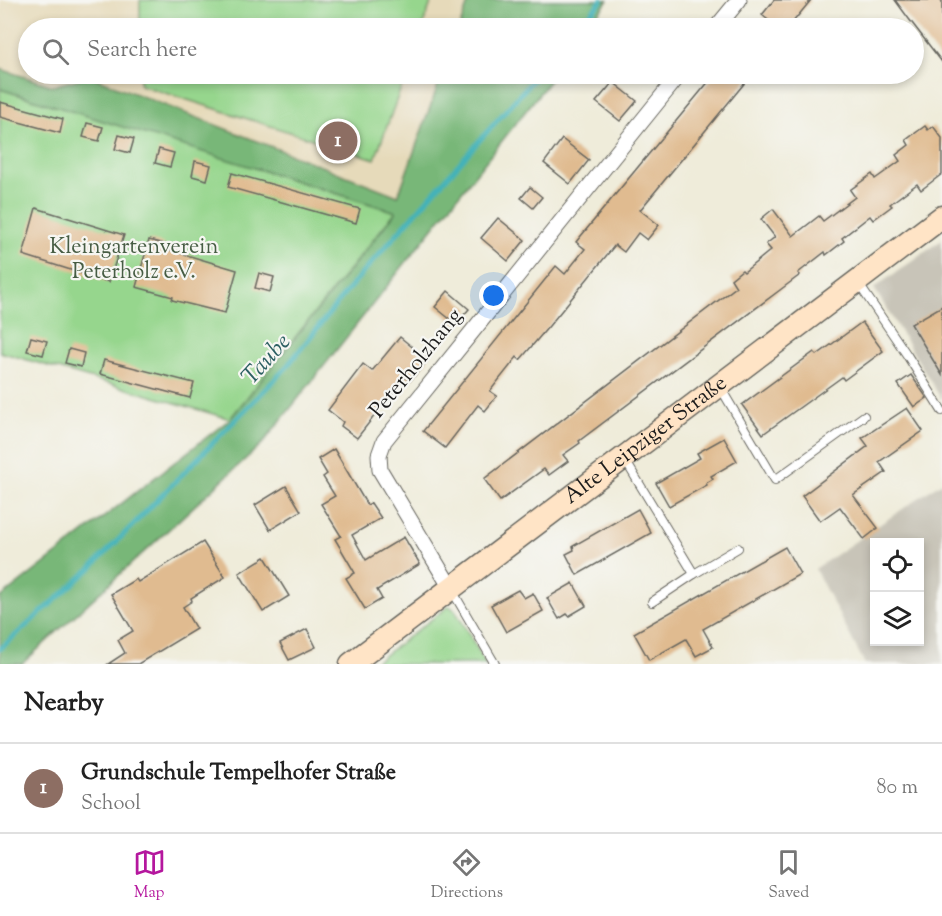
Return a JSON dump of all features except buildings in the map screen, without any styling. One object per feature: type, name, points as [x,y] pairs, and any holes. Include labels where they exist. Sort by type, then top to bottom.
[{"type":"street","points":[[724,18],[739,0]]},
{"type":"street","name":"Peterholzhang","points":[[451,588],[380,470],[378,455],[384,441],[672,84]]},
{"type":"street","name":"Alte Leipziger Straße","points":[[351,664],[942,217]]},
{"type":"lane","points":[[857,282],[942,411]]},
{"type":"lane","points":[[720,386],[775,480],[864,416]]},
{"type":"lane","points":[[624,458],[694,574]]},
{"type":"lane","points":[[652,602],[738,548]]},
{"type":"lane","points":[[451,588],[495,664]]},
{"type":"shaded area","points":[[0,0],[469,0],[463,18],[18,18],[18,75],[0,69]]},
{"type":"shaded area","points":[[111,84],[438,84],[398,196]]},
{"type":"shaded area","points":[[942,240],[942,400],[874,288]]},
{"type":"shaded area","points":[[942,482],[942,664],[865,664],[815,569]]},
{"type":"green space","points":[[140,0],[432,0],[426,18],[140,18]]},
{"type":"green space","points":[[469,0],[608,0],[595,18],[463,18]]},
{"type":"green space","points":[[0,69],[18,75],[18,84],[53,86],[111,84],[398,196],[438,84],[547,84],[263,443],[22,664],[0,664],[0,598],[230,419],[396,212],[0,89]]},
{"type":"green space","points":[[140,84],[402,84],[375,159]]},
{"type":"green space","name":"Kleingartenverein Peterholz e.V.","points":[[0,89],[396,211],[230,419],[0,352]]},
{"type":"green space","points":[[449,606],[455,610],[486,664],[373,664]]},
{"type":"waterway","name":"Taube","points":[[587,18],[602,0]]},
{"type":"waterway","name":"Taube","points":[[0,649],[89,570],[284,370],[351,286],[529,84]]},
{"type":"place","name":"Grundschule Tempelhofer Straße","points":[[338,141]]}]
